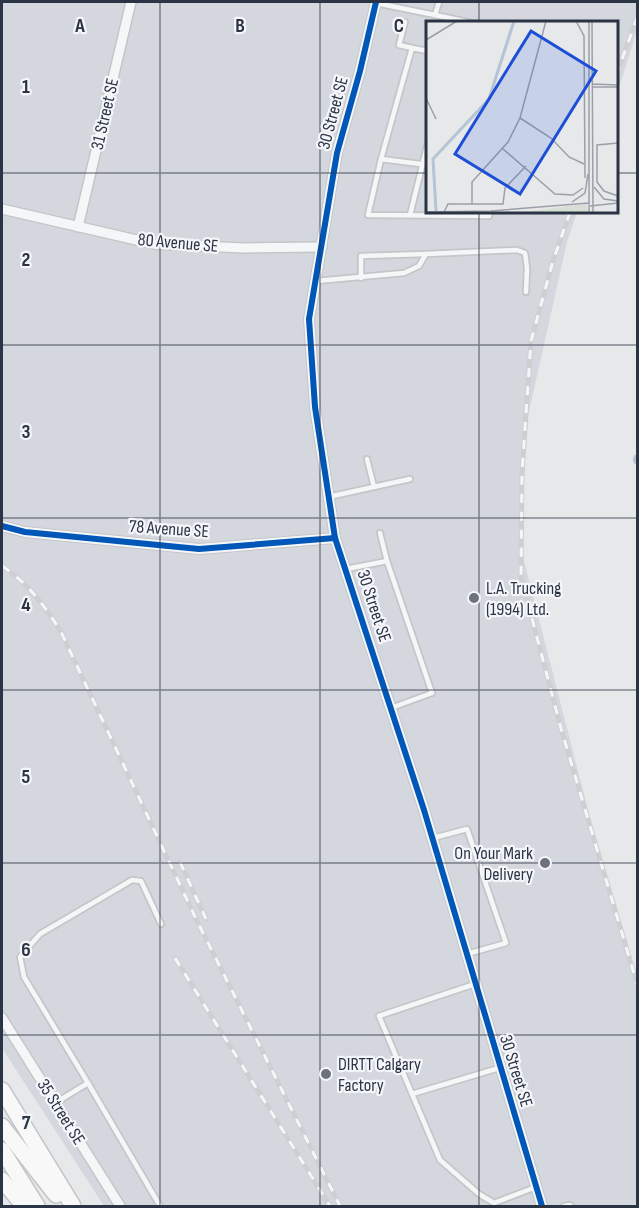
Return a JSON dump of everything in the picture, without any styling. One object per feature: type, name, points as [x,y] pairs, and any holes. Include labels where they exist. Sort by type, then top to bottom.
[{"type":"main road","points":[[2,1090],[73,1206]]},
{"type":"main road","points":[[2,1126],[65,1206]]},
{"type":"main road","points":[[2,1150],[37,1206]]},
{"type":"main road","points":[[2,1180],[24,1206]]},
{"type":"street","name":"31 Street SE","points":[[78,227],[131,2]]},
{"type":"street","name":"30 Street SE","points":[[376,2],[337,153],[309,319],[315,407],[335,538],[432,838],[542,1206]]},
{"type":"street","name":"80 Avenue SE","points":[[2,209],[154,244],[244,248],[322,247]]},
{"type":"street","name":"78 Avenue SE","points":[[2,526],[25,532],[199,549],[335,538]]},
{"type":"street","name":"35 Street SE","points":[[2,1018],[120,1206]]},
{"type":"lane","points":[[376,2],[457,21]]},
{"type":"lane","points":[[406,9],[407,2]]},
{"type":"lane","points":[[435,15],[439,2]]},
{"type":"lane","points":[[405,22],[399,45],[426,49]]},
{"type":"lane","points":[[412,48],[368,215],[489,216],[490,213]]},
{"type":"lane","points":[[381,159],[425,164],[410,215]]},
{"type":"lane","points":[[361,278],[361,256],[517,250],[525,253],[526,292]]},
{"type":"lane","points":[[316,281],[404,273],[419,266],[426,254]]},
{"type":"lane","points":[[367,459],[374,487]]},
{"type":"lane","points":[[328,497],[410,478]]},
{"type":"lane","points":[[380,533],[387,561],[432,693],[391,708]]},
{"type":"lane","points":[[346,569],[387,561]]},
{"type":"lane","points":[[432,838],[467,829],[506,943],[467,954]]},
{"type":"lane","points":[[160,1206],[24,977],[20,957],[40,934],[132,880],[141,881],[161,924]]},
{"type":"lane","points":[[475,984],[379,1016],[440,1160],[479,1194],[494,1203],[536,1187]]},
{"type":"lane","points":[[412,1094],[499,1068]]},
{"type":"lane","points":[[55,1103],[88,1083]]},
{"type":"lane","points":[[564,1206],[571,1206]]},
{"type":"shaded area","points":[[2,2],[637,2],[637,31],[618,91],[618,21],[426,21],[426,213],[577,213],[567,242],[528,416],[520,545],[592,826],[637,985],[637,1206],[104,1206],[2,1048]]},
{"type":"railway","points":[[618,70],[638,15]]},
{"type":"railway","points":[[570,213],[553,261],[531,341],[522,472],[521,577],[562,732],[638,987]]},
{"type":"railway","points":[[2,566],[35,596],[61,632],[197,921],[340,1206]]},
{"type":"railway","points":[[180,862],[206,919]]},
{"type":"railway","points":[[175,958],[330,1206]]},
{"type":"cycle path","points":[[376,2],[337,153],[309,319],[315,407],[335,538],[424,810],[542,1206]]},
{"type":"cycle path","points":[[2,526],[25,532],[199,549],[335,538]]},
{"type":"place","name":"L.A. Trucking (1994) Ltd.","points":[[474,598]]},
{"type":"place","name":"On Your Mark Delivery","points":[[545,863]]},
{"type":"place","name":"DIRTT Calgary Factory","points":[[326,1074]]}]
